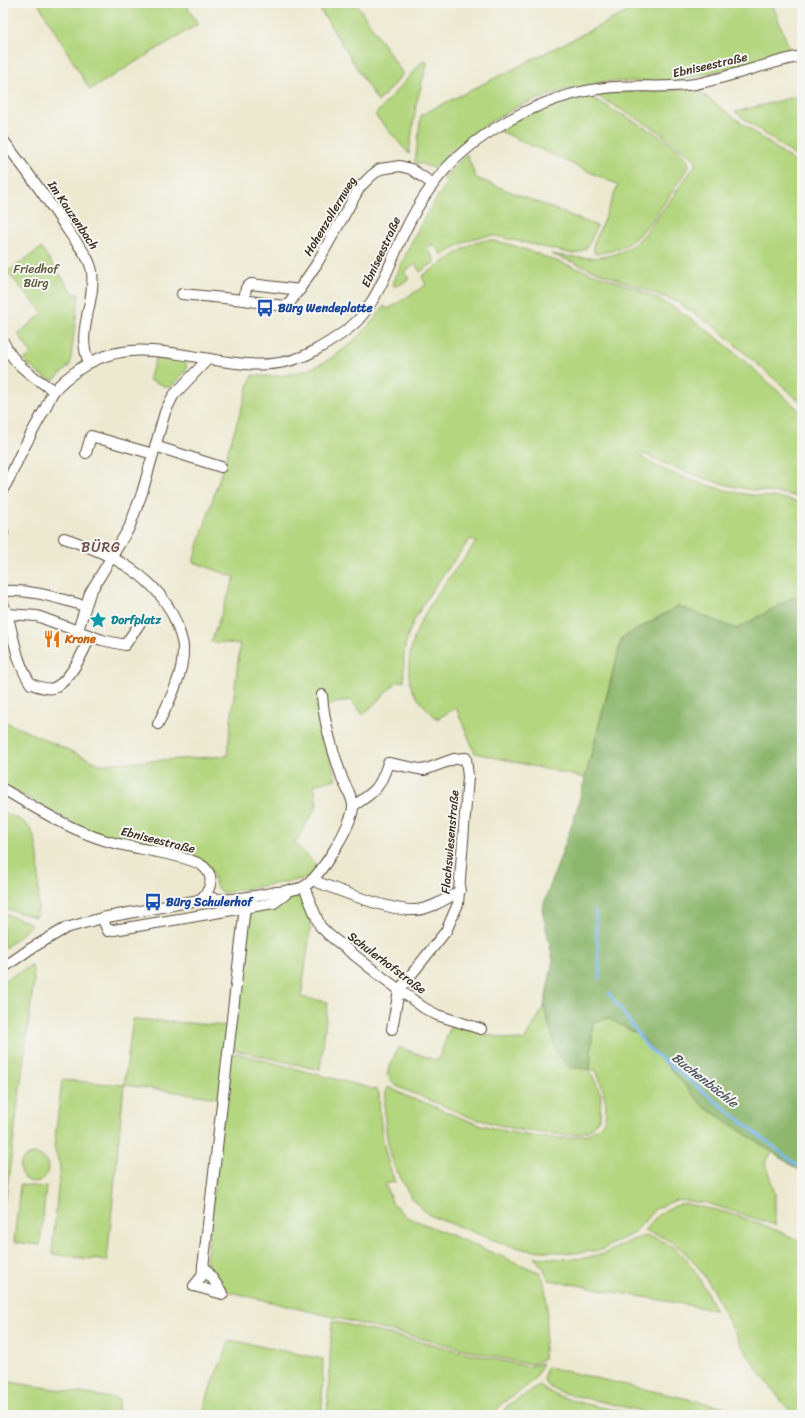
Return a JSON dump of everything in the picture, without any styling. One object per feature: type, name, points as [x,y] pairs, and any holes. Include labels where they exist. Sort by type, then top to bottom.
[{"type":"street","name":"Ebniseestraße","points":[[3,489],[11,478],[20,456],[54,391],[73,373],[89,362],[124,351],[143,349],[160,350],[238,364],[287,362],[311,353],[346,331],[359,318],[377,293],[415,211],[433,184],[470,145],[511,120],[560,98],[608,87],[666,88],[697,84],[802,56]]},
{"type":"street","name":"Im Kauzenbach","points":[[3,140],[38,186],[89,262],[92,278],[84,342],[85,353],[89,362]]},
{"type":"street","name":"Hohenzollernweg","points":[[182,294],[287,305],[294,300],[360,187],[370,176],[380,169],[400,166],[411,169],[433,184]]},
{"type":"street","points":[[244,300],[246,288],[251,284],[300,290]]},
{"type":"street","points":[[3,341],[10,355],[22,368],[54,391]]},
{"type":"street","points":[[78,630],[90,593],[129,528],[142,493],[165,412],[173,396],[208,359]]},
{"type":"street","points":[[86,453],[91,436],[220,467]]},
{"type":"street","points":[[64,538],[112,558],[136,572],[152,584],[165,599],[173,614],[180,634],[183,649],[180,668],[174,689],[158,724]]},
{"type":"street","points":[[3,591],[18,590],[39,592],[85,606]]},
{"type":"street","points":[[3,603],[23,673],[31,684],[42,688],[52,688],[58,685],[68,675],[78,661],[90,636]]},
{"type":"street","points":[[7,614],[37,616],[78,630],[90,636],[124,645],[140,623]]},
{"type":"street","points":[[3,968],[52,935],[66,928],[102,918],[199,900],[205,895],[212,899],[219,899],[304,887],[312,880],[331,856],[350,819],[353,806],[342,778],[323,716],[322,695]]},
{"type":"street","name":"Flachswiesenstraße","points":[[353,806],[376,791],[383,778],[388,763],[424,770],[437,767],[454,759],[466,758],[468,777],[460,891],[452,920],[446,931],[399,990],[392,1030]]},
{"type":"street","name":"Ebniseestraße","points":[[3,789],[82,832],[107,841],[176,857],[203,866],[209,872],[211,879],[211,885],[205,895]]},
{"type":"street","points":[[312,880],[372,901],[407,910],[415,910],[436,904],[460,891]]},
{"type":"street","name":"Schulerhofstraße","points":[[304,887],[320,926],[344,948],[413,1001],[437,1015],[481,1029]]},
{"type":"street","points":[[102,918],[108,932],[274,903],[286,895],[288,890]]},
{"type":"street","points":[[203,1265],[244,908]]},
{"type":"green space","points":[[38,3],[185,3],[198,24],[90,90]]},
{"type":"green space","points":[[316,3],[356,3],[403,74],[378,102]]},
{"type":"green space","points":[[645,3],[772,3],[791,53],[682,80],[603,82],[559,92],[521,105],[490,122],[451,152],[436,169],[415,162],[421,115]]},
{"type":"green space","points":[[423,61],[426,61],[427,64],[416,105],[409,154],[375,115]]},
{"type":"green space","points":[[695,89],[802,167],[802,403],[715,327],[677,302],[551,254],[594,258],[615,254],[625,250],[637,242],[646,232],[696,164],[696,160],[653,128],[599,97],[600,93]]},
{"type":"green space","points":[[589,95],[658,135],[671,144],[689,163],[687,169],[669,197],[655,217],[640,234],[620,248],[595,254],[593,246],[618,185],[498,130],[520,118],[542,109]]},
{"type":"green space","points":[[802,95],[802,161],[735,112]]},
{"type":"green space","points":[[467,154],[476,178],[597,226],[586,248],[583,251],[573,254],[496,236],[488,236],[475,238],[442,255],[433,244],[427,249],[436,261],[420,272],[415,264],[404,272],[409,279],[399,285],[394,286],[393,284],[404,257],[417,232],[431,207],[448,183],[443,178]]},
{"type":"green space","points":[[487,240],[526,250],[620,283],[673,307],[691,318],[724,344],[802,413],[802,498],[717,482],[692,474],[644,454],[641,457],[663,469],[714,487],[739,493],[786,499],[802,503],[802,602],[795,597],[737,629],[678,606],[622,638],[585,778],[475,753],[456,708],[437,719],[420,701],[412,689],[409,665],[411,648],[417,631],[424,615],[476,542],[470,539],[432,591],[415,619],[405,647],[404,681],[397,682],[363,715],[351,700],[317,707],[336,779],[314,785],[317,806],[295,843],[319,867],[309,878],[223,893],[216,886],[211,869],[83,829],[3,784],[3,721],[100,764],[227,756],[240,644],[211,642],[235,577],[193,562],[252,375],[273,376],[292,374],[311,368],[328,360],[344,349],[358,336],[372,322],[384,306],[388,309],[426,285],[422,276],[471,244]]},
{"type":"green space","name":"Friedhof Bürg","points":[[41,248],[73,293],[79,294],[70,365],[55,379],[51,380],[39,374],[24,360],[31,353],[18,334],[43,313],[7,272]]},
{"type":"green space","points":[[156,357],[185,361],[187,369],[170,388],[149,380]]},
{"type":"green space","points":[[795,596],[802,602],[802,1172],[703,1106],[641,1036],[608,1018],[593,1022],[590,1069],[570,1068],[557,1053],[544,1007],[553,960],[542,909],[576,813],[622,638],[678,606],[737,629]]},
{"type":"green space","points":[[3,812],[26,824],[33,834],[38,854],[39,878],[37,916],[35,917],[6,909],[5,914],[30,923],[31,926],[3,950]]},
{"type":"green space","points":[[297,895],[305,899],[312,917],[301,997],[328,1002],[320,1070],[230,1049],[249,912],[275,907]]},
{"type":"green space","points":[[32,965],[34,981],[7,1189],[3,1205],[3,981]]},
{"type":"green space","points":[[544,1007],[557,1053],[590,1069],[593,1022],[608,1018],[641,1036],[703,1106],[773,1152],[765,1162],[775,1194],[775,1225],[707,1203],[676,1200],[655,1209],[634,1233],[601,1250],[575,1253],[527,1250],[504,1244],[431,1216],[419,1206],[408,1191],[398,1172],[396,1172],[393,1161],[385,1119],[385,1098],[387,1087],[412,1099],[421,1101],[472,1122],[522,1134],[563,1138],[581,1136],[595,1130],[604,1120],[606,1114],[605,1101],[596,1070],[590,1070],[601,1094],[600,1117],[591,1129],[580,1134],[563,1135],[519,1130],[472,1118],[396,1086],[387,1074],[398,1047],[438,1061],[451,1025],[492,1036],[524,1041]]},
{"type":"green space","points":[[133,1019],[228,1026],[220,1098],[124,1085]]},
{"type":"green space","points":[[236,1053],[377,1090],[379,1093],[381,1128],[385,1149],[395,1182],[385,1184],[392,1202],[405,1216],[541,1273],[547,1305],[543,1359],[533,1364],[521,1363],[222,1290],[206,1261],[229,1056]]},
{"type":"green space","points":[[62,1080],[124,1085],[107,1261],[52,1254],[60,1166],[54,1147]]},
{"type":"green space","points":[[34,1154],[44,1158],[48,1168],[44,1178],[34,1182],[24,1178],[20,1168],[24,1158]]},
{"type":"green space","points":[[20,1185],[46,1187],[40,1245],[14,1242]]},
{"type":"green space","points":[[686,1204],[746,1218],[802,1242],[802,1415],[793,1415],[758,1370],[739,1341],[713,1290],[692,1260],[679,1247],[663,1238],[644,1231],[662,1212],[679,1205]]},
{"type":"green space","points":[[645,1236],[670,1245],[680,1253],[697,1274],[715,1310],[549,1280],[544,1269],[534,1257],[570,1259],[588,1258],[605,1253],[634,1239]]},
{"type":"green space","points":[[332,1321],[528,1367],[542,1363],[538,1373],[532,1381],[504,1402],[495,1415],[327,1415]]},
{"type":"green space","points":[[230,1340],[323,1359],[322,1415],[202,1415],[210,1389]]},
{"type":"green space","points":[[547,1367],[759,1415],[659,1415],[563,1393],[549,1387],[543,1379]]},
{"type":"green space","points":[[3,1381],[119,1399],[117,1415],[3,1415]]},
{"type":"green space","points":[[540,1385],[548,1391],[572,1400],[639,1415],[502,1415],[507,1406]]},
{"type":"waterway","name":"Buchenbächle","points":[[595,911],[600,978]]},
{"type":"waterway","name":"Buchenbächle","points":[[609,993],[648,1048],[802,1169]]},
{"type":"place","name":"Bürg Wendeplatte","points":[[265,308]]},
{"type":"place","name":"Dorfplatz","points":[[98,620]]},
{"type":"place","name":"Krone","points":[[52,639]]},
{"type":"place","name":"Bürg Schulerhof","points":[[153,902]]},
{"type":"district","name":"BÜRG","points":[[101,547]]}]
